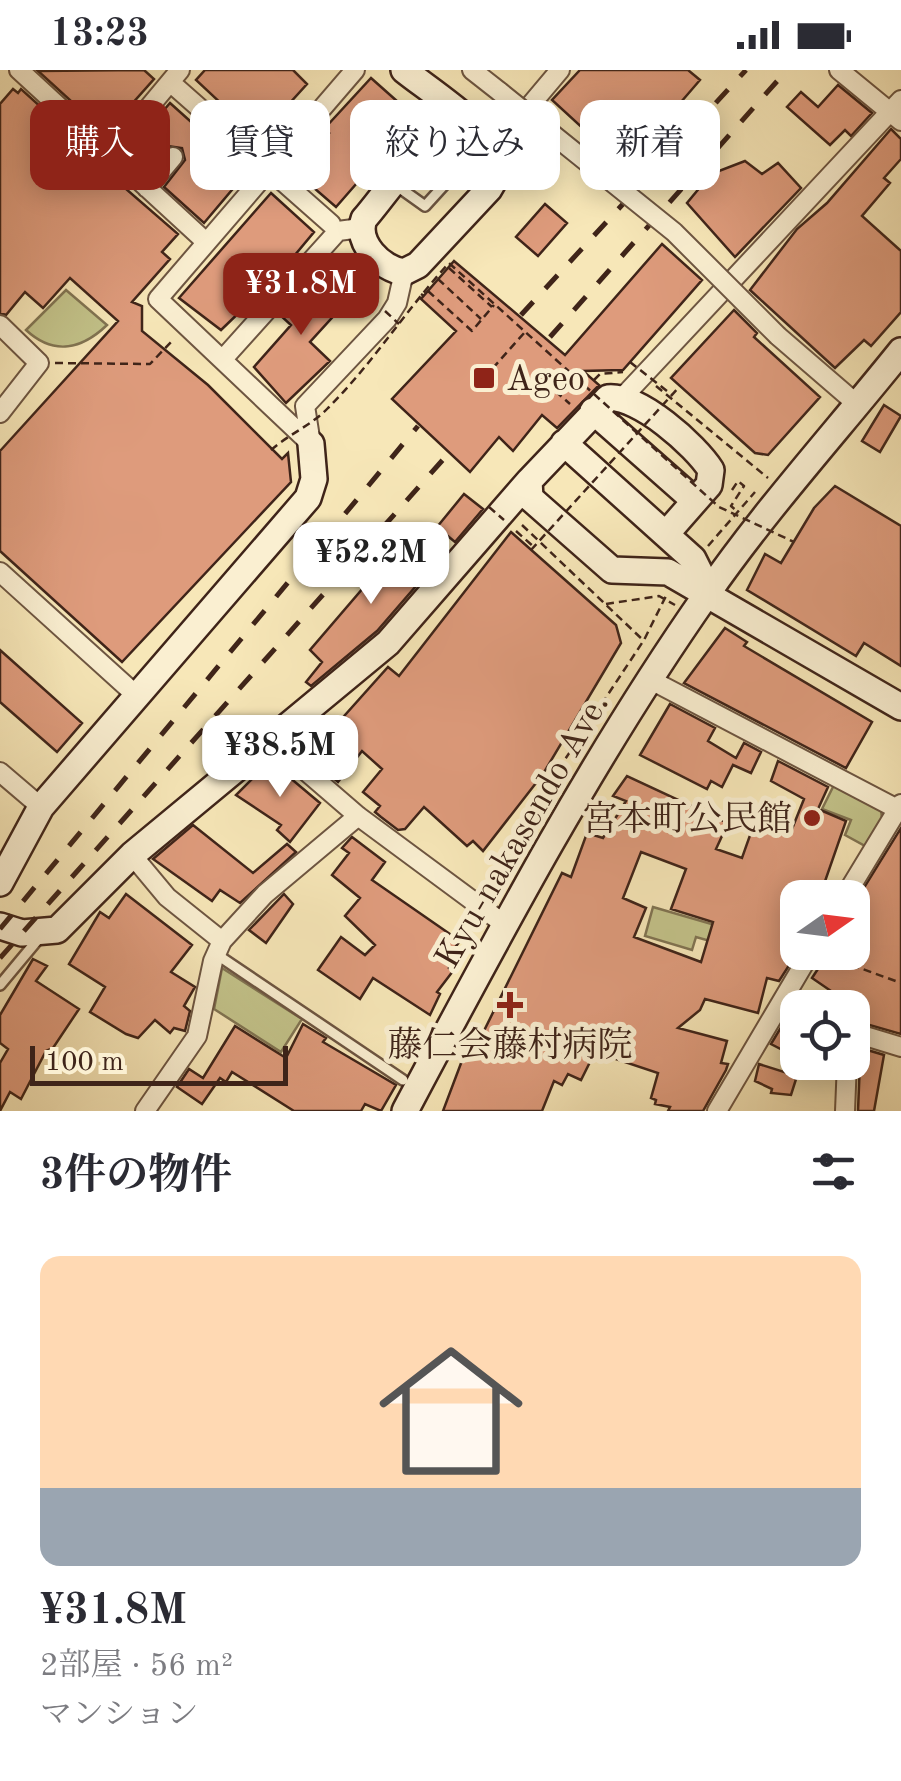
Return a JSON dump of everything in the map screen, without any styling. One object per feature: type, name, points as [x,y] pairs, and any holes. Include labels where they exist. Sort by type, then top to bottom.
[{"type":"street","points":[[20,70],[52,100]]},
{"type":"street","points":[[329,100],[355,70]]},
{"type":"street","points":[[404,70],[440,100]]},
{"type":"street","points":[[472,70],[674,232],[778,336],[858,404]]},
{"type":"street","points":[[527,100],[560,70]]},
{"type":"street","points":[[623,398],[897,111],[840,70]]},
{"type":"street","points":[[155,100],[175,76],[200,100]]},
{"type":"street","points":[[170,161],[173,157]]},
{"type":"street","points":[[149,190],[206,242]]},
{"type":"street","points":[[251,190],[158,299],[310,444]]},
{"type":"street","points":[[294,190],[331,224]]},
{"type":"street","points":[[223,360],[338,231],[360,228],[390,190]]},
{"type":"street","points":[[0,883],[41,807],[308,498],[314,479],[305,406],[386,319],[397,303],[404,272],[435,248],[487,190]]},
{"type":"street","points":[[360,228],[364,244],[388,267],[404,272]]},
{"type":"street","points":[[0,325],[39,363],[0,413]]},
{"type":"street","points":[[708,591],[901,351]]},
{"type":"street","points":[[0,926],[22,933],[57,930],[132,854],[388,643],[564,443],[582,408],[608,398],[623,398],[644,407],[708,465],[711,479],[666,534]]},
{"type":"street","points":[[582,408],[694,501]]},
{"type":"street","points":[[564,443],[693,559],[708,591]]},
{"type":"street","points":[[529,481],[530,498],[612,570],[630,574],[660,569],[708,591],[901,706]]},
{"type":"street","points":[[0,572],[137,696]]},
{"type":"street","name":"Kyu-nakasendo Ave.","points":[[406,1111],[496,915],[708,591]]},
{"type":"street","points":[[649,679],[900,808],[855,880]]},
{"type":"street","points":[[271,741],[358,816],[496,915]]},
{"type":"street","points":[[0,772],[41,807]]},
{"type":"street","points":[[145,1111],[197,1036],[219,948],[265,894],[358,816]]},
{"type":"street","points":[[132,854],[167,898],[219,948]]},
{"type":"street","points":[[717,1111],[780,1020]]},
{"type":"street","points":[[870,1038],[901,1047]]},
{"type":"street","points":[[845,1111],[846,1080]]},
{"type":"lane","points":[[403,190],[425,206],[439,190]]},
{"type":"lane","points":[[0,985],[45,931]]},
{"type":"lane","points":[[219,948],[403,1080]]},
{"type":"path","points":[[272,450],[325,412],[449,263],[493,306]]},
{"type":"path","points":[[448,268],[719,507],[794,542]]},
{"type":"path","points":[[362,278],[356,285],[400,325]]},
{"type":"path","points":[[438,280],[482,320]]},
{"type":"path","points":[[428,291],[472,330],[493,306]]},
{"type":"path","points":[[39,363],[150,364],[186,326]]},
{"type":"path","points":[[484,378],[524,332]]},
{"type":"path","points":[[630,362],[672,395]]},
{"type":"path","points":[[568,372],[553,388],[582,408]]},
{"type":"path","points":[[651,387],[656,386],[768,478]]},
{"type":"path","points":[[489,507],[533,549],[680,386]]},
{"type":"path","points":[[727,496],[738,481],[744,486],[731,506],[738,512]]},
{"type":"path","points":[[510,514],[644,640]]},
{"type":"path","points":[[583,582],[588,576]]},
{"type":"path","points":[[496,915],[546,788],[644,640],[674,587]]},
{"type":"path","points":[[604,604],[664,599],[676,606]]},
{"type":"path","points":[[867,970],[901,982]]},
{"type":"green space","points":[[66,290],[107,325],[78,344],[47,344],[26,330]]},
{"type":"green space","points":[[834,785],[881,808],[882,820],[867,847],[845,835],[851,820],[822,809]]},
{"type":"green space","points":[[653,907],[715,925],[710,941],[696,937],[692,950],[645,936]]},
{"type":"green space","points":[[222,968],[302,1019],[281,1052],[214,1009]]},
{"type":"building","points":[[144,70],[154,79],[135,100],[70,100],[38,71]]},
{"type":"building","points":[[205,70],[293,70],[307,84],[292,100],[217,100],[196,80]]},
{"type":"building","points":[[580,70],[688,70],[700,80],[683,100],[580,100],[580,126],[560,107],[560,100],[552,100]]},
{"type":"building","points":[[371,78],[396,100],[351,100]]},
{"type":"building","points":[[838,85],[872,113],[851,136],[845,130],[830,145],[787,107],[801,92],[818,107]]},
{"type":"building","points":[[13,89],[18,93],[21,89],[33,100],[30,100],[30,190],[127,190],[178,234],[162,252],[170,259],[132,302],[142,306],[142,331],[208,385],[282,459],[288,453],[291,482],[122,662],[0,551],[0,451],[118,321],[70,278],[43,308],[25,292],[6,315],[0,313],[0,104]]},
{"type":"building","points":[[350,101],[351,190],[336,207],[316,190],[330,190],[330,122]]},
{"type":"building","points":[[170,103],[190,121],[190,190],[232,190],[204,223],[167,190],[170,179],[185,160],[182,148],[170,146]]},
{"type":"building","points":[[891,129],[901,139],[901,159],[884,178],[890,183],[862,216],[901,251],[901,312],[871,346],[864,340],[835,368],[750,290],[797,229],[827,203]]},
{"type":"building","points":[[745,161],[762,174],[778,163],[801,188],[735,257],[687,203],[698,190],[720,190],[720,171]]},
{"type":"building","points":[[271,193],[314,232],[280,273],[221,330],[179,298]]},
{"type":"building","points":[[545,204],[567,223],[538,256],[516,237]]},
{"type":"building","points":[[662,244],[702,280],[623,370],[583,371],[599,385],[557,428],[542,415],[513,451],[499,437],[470,472],[392,399],[456,331],[421,299],[454,261],[565,355]]},
{"type":"building","points":[[319,271],[349,299],[310,342],[330,361],[286,403],[254,367],[291,325],[280,315]]},
{"type":"building","points":[[734,310],[757,333],[754,337],[820,397],[768,455],[755,453],[671,378]]},
{"type":"building","points":[[884,405],[901,416],[880,452],[862,441]]},
{"type":"building","points":[[835,486],[901,526],[901,666],[864,643],[856,656],[747,590],[765,554],[781,563],[814,508]]},
{"type":"building","points":[[464,494],[483,509],[455,542],[437,527]]},
{"type":"building","points":[[511,532],[616,625],[621,643],[543,774],[483,851],[473,841],[467,846],[424,807],[405,829],[398,830],[381,817],[375,812],[380,806],[363,792],[382,769],[362,751],[338,782],[303,752],[322,729],[328,734],[388,667],[399,676]]},
{"type":"building","points":[[406,538],[435,564],[377,631],[311,686],[306,682],[322,662],[310,650]]},
{"type":"building","points":[[725,628],[747,642],[744,646],[872,722],[846,768],[684,683]]},
{"type":"building","points":[[0,650],[82,723],[57,752],[0,702]]},
{"type":"building","points":[[670,704],[715,728],[708,741],[736,758],[744,743],[761,752],[751,773],[733,765],[722,787],[711,781],[707,789],[640,755]]},
{"type":"building","points":[[270,761],[320,803],[290,842],[277,830],[281,825],[236,795]]},
{"type":"building","points":[[778,761],[828,787],[818,809],[846,821],[825,880],[780,880],[780,970],[786,970],[779,981],[767,978],[758,1013],[705,999],[700,1010],[678,1028],[727,1041],[721,1063],[728,1064],[726,1070],[703,1111],[668,1111],[670,1107],[655,1104],[656,1100],[651,1098],[658,1073],[595,1052],[581,1080],[568,1074],[562,1085],[554,1081],[542,1111],[443,1111],[466,1050],[473,1053],[562,873],[571,877],[587,833],[603,838],[626,801],[613,796],[627,776],[728,823],[716,849],[742,858],[754,824],[790,834],[804,799],[771,781]],"holes":[[[641,852],[686,869],[671,909],[713,922],[701,962],[634,937],[646,908],[623,898]]]},
{"type":"building","points":[[193,825],[253,873],[287,844],[296,852],[240,903],[220,890],[212,901],[153,859]]},
{"type":"building","points":[[901,828],[901,1034],[870,1025],[870,990],[830,990],[812,978],[817,970],[870,970],[869,880]]},
{"type":"building","points":[[352,837],[385,862],[372,880],[460,941],[453,950],[458,954],[449,968],[453,971],[437,992],[440,994],[430,1015],[373,978],[360,999],[318,970],[341,937],[365,955],[375,945],[345,916],[360,898],[332,875],[349,853],[342,848]]},
{"type":"building","points":[[126,894],[192,945],[171,972],[195,987],[184,1006],[190,1011],[185,1031],[174,1028],[170,1033],[155,1020],[138,1038],[126,1034],[90,1012],[105,987],[69,964],[100,912],[109,918]]},
{"type":"building","points":[[284,894],[293,904],[266,943],[249,930]]},
{"type":"building","points":[[33,959],[47,966],[36,981],[79,1009],[53,1048],[46,1051],[21,1099],[10,1092],[0,1111],[0,1063],[8,1049],[0,1043],[0,1015]]},
{"type":"building","points":[[303,1024],[326,1038],[323,1042],[396,1085],[381,1111],[365,1104],[361,1111],[294,1111],[232,1072],[226,1082],[220,1078],[202,1104],[177,1087],[189,1069],[203,1078],[235,1026],[286,1058]]},
{"type":"building","points":[[780,1029],[780,1049],[771,1044]]},
{"type":"building","points":[[870,1051],[884,1055],[874,1111],[858,1111],[859,1080],[870,1080]]},
{"type":"building","points":[[759,1064],[780,1071],[780,1080],[796,1080],[791,1095],[771,1093],[772,1089],[755,1081]]},
{"type":"railway","points":[[521,315],[746,70]]},
{"type":"railway","points":[[550,337],[787,70]]},
{"type":"railway","points":[[0,929],[418,426]]},
{"type":"railway","points":[[0,958],[448,454]]},
{"type":"place","name":"Ageo","points":[[484,378]]},
{"type":"place","name":"宮本町公民館","points":[[812,818]]},
{"type":"place","name":"藤仁会藤村病院","points":[[510,1005]]}]
